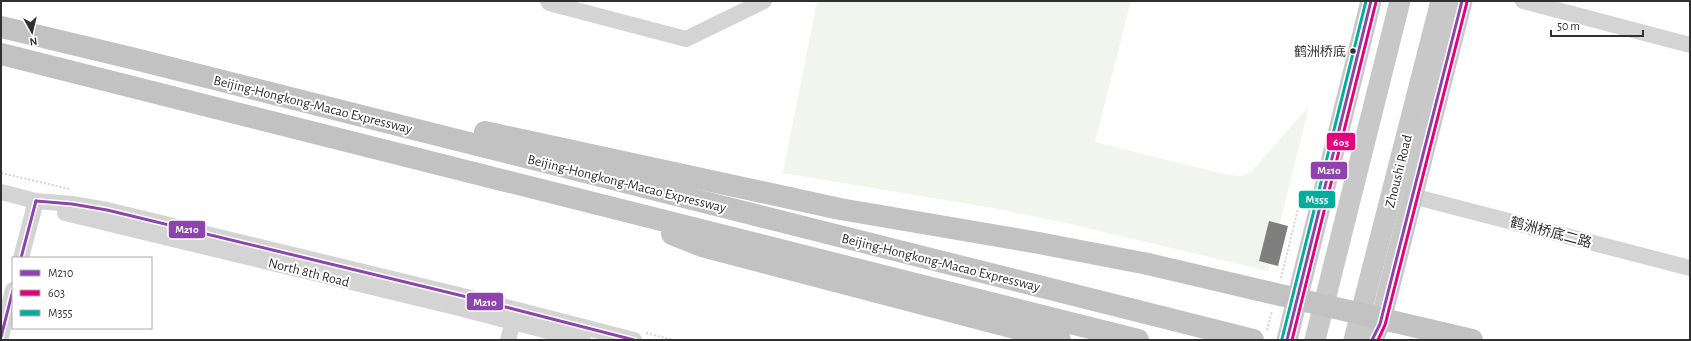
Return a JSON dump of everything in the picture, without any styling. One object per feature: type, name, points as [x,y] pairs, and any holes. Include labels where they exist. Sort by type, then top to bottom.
[{"type":"highway","name":"Beijing-Hongkong-Macao Expressway","points":[[1,27],[131,58],[1187,324],[1260,336]]},
{"type":"highway","name":"Beijing-Hongkong-Macao Expressway","points":[[1,54],[1138,340]]},
{"type":"highway","points":[[131,58],[840,209],[1039,243],[1148,264],[1472,340]]},
{"type":"highway","points":[[605,205],[702,246],[1060,340]]},
{"type":"main road","points":[[1287,340],[1371,1]]},
{"type":"main road","points":[[1315,340],[1400,1]]},
{"type":"main road","name":"Zhoushi Road","points":[[1354,340],[1441,1]]},
{"type":"main road","points":[[1446,1],[1447,59]]},
{"type":"main road","points":[[1376,335],[1462,1]]},
{"type":"street","points":[[548,1],[549,3],[686,39],[764,1]]},
{"type":"street","points":[[1523,1],[1690,45]]},
{"type":"street","name":"North 8th Road","points":[[1,192],[36,201],[72,204],[107,210],[514,316],[634,340]]},
{"type":"street","name":"鹤洲桥底二路","points":[[1412,196],[1690,268]]},
{"type":"street","points":[[21,257],[36,201]]},
{"type":"street","points":[[1,337],[12,294]]},
{"type":"street","points":[[508,340],[514,316]]},
{"type":"street","name":"North 8th Road","points":[[514,316],[583,340]]},
{"type":"street","points":[[1376,335],[1444,340]]},
{"type":"path","points":[[1281,278],[1298,209]]},
{"type":"path","points":[[1260,336],[1273,309]]},
{"type":"shaded area","points":[[817,1],[1131,1],[1095,142],[1228,175],[1241,176],[1251,172],[1309,106],[1268,271],[1066,223],[993,208],[783,173]]},
{"type":"building","points":[[1269,221],[1288,226],[1278,266],[1259,261]]},
{"type":"transit line","name":"M355","points":[[1282,339],[1366,1]]},
{"type":"transit line","name":"M210","points":[[1287,340],[1371,1]]},
{"type":"transit line","name":"M210","points":[[1372,340],[1380,324],[1462,1]]},
{"type":"transit line","name":"603","points":[[1292,340],[1376,2]]},
{"type":"transit line","name":"603","points":[[1378,340],[1385,325],[1467,2]]},
{"type":"transit line","name":"M210","points":[[36,201],[72,204],[107,210],[463,296],[634,340]]},
{"type":"transit line","name":"M210","points":[[21,257],[36,201]]},
{"type":"transit line","name":"M210","points":[[1,337],[12,294]]},
{"type":"place","name":"鹤洲桥底","points":[[1353,51]]}]
